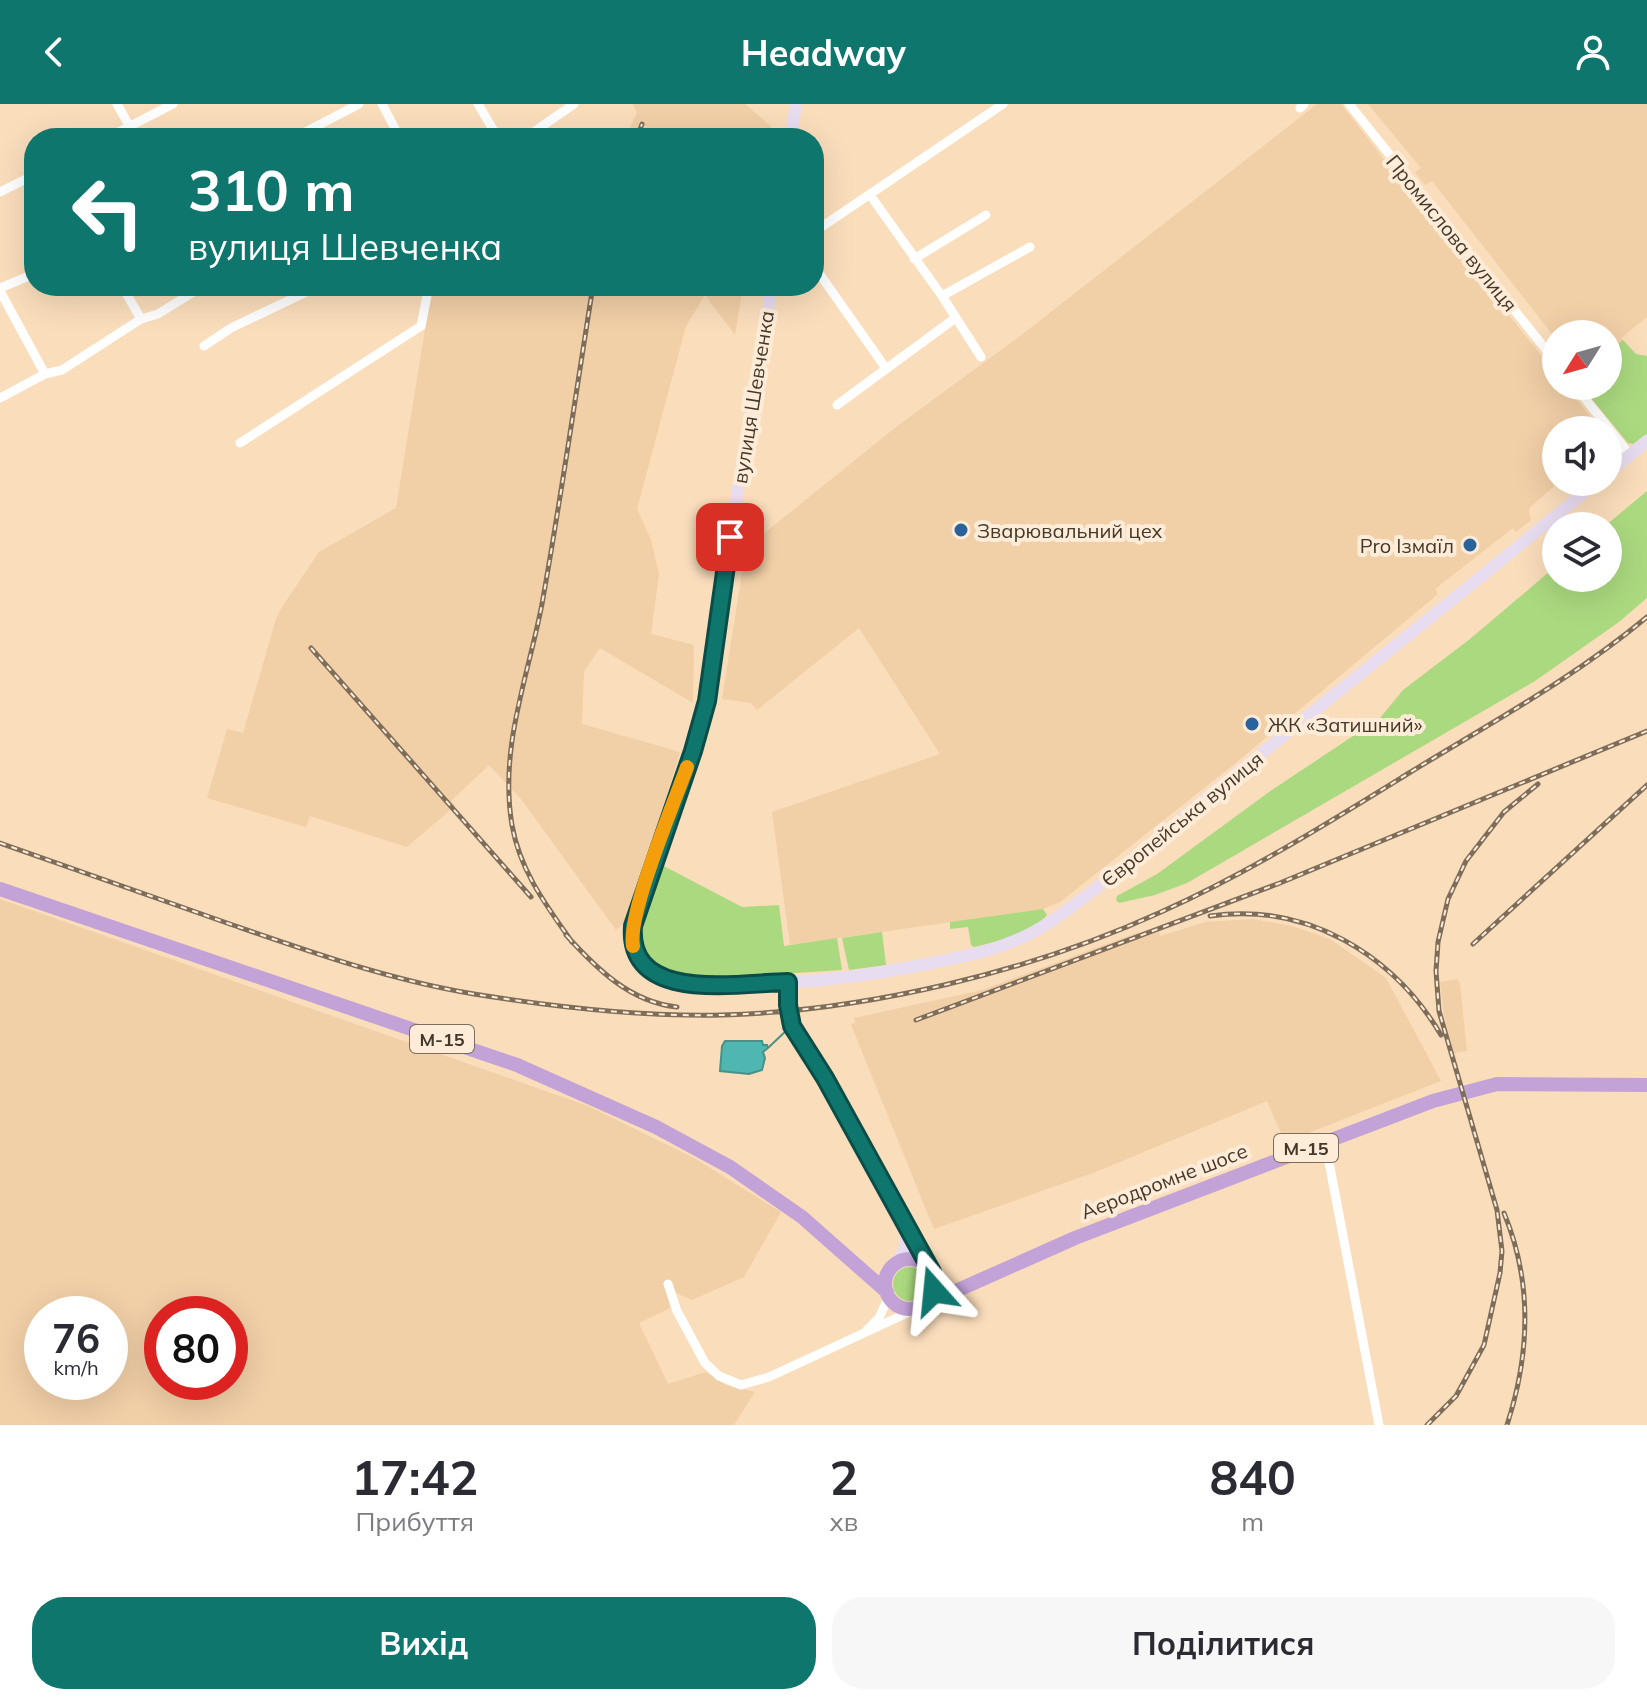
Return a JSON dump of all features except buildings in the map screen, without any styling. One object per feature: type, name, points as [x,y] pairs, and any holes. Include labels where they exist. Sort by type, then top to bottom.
[{"type":"highway","name":"М-15","points":[[0,889],[517,1065],[656,1127],[730,1167],[802,1217],[851,1258],[899,1306],[920,1307]]},
{"type":"highway","name":"Аеродромне шосе","points":[[920,1307],[1075,1238],[1433,1101],[1497,1084],[1647,1085]]},
{"type":"highway","name":"М-15","points":[[851,1258],[875,1268],[912,1259],[931,1270]]},
{"type":"highway","points":[[888,1294],[886,1277],[896,1264]]},
{"type":"highway","name":"Аеродромне шосе","points":[[931,1270],[955,1283],[979,1279]]},
{"type":"highway","points":[[920,1307],[934,1291],[931,1270]]},
{"type":"main road","points":[[792,128],[796,104]]},
{"type":"main road","name":"вулиця Шевченка","points":[[770,296],[730,537],[707,701],[693,751],[644,887],[632,940],[639,960],[664,979],[709,984],[788,982]]},
{"type":"main road","points":[[1622,462],[1647,441]]},
{"type":"main road","name":"Європейська вулиця","points":[[788,982],[887,972],[972,954],[1015,941],[1041,928],[1160,837],[1580,496]]},
{"type":"main road","points":[[788,982],[792,1026],[825,1078],[931,1270]]},
{"type":"main road","points":[[896,1264],[907,1238],[903,1220]]},
{"type":"street","points":[[117,104],[130,127],[173,104]]},
{"type":"street","points":[[313,128],[359,104]]},
{"type":"street","points":[[382,104],[395,128]]},
{"type":"street","points":[[478,104],[492,128]]},
{"type":"street","points":[[824,225],[1003,104]]},
{"type":"street","name":"Промислова вулиця","points":[[1349,104],[1542,345]]},
{"type":"street","points":[[539,128],[571,105]]},
{"type":"street","points":[[0,192],[24,180]]},
{"type":"street","points":[[870,195],[981,357]]},
{"type":"street","points":[[914,259],[986,215]]},
{"type":"street","points":[[942,296],[1030,247]]},
{"type":"street","points":[[24,279],[0,290],[45,374]]},
{"type":"street","points":[[824,280],[885,367]]},
{"type":"street","points":[[128,296],[141,319]]},
{"type":"street","points":[[0,398],[45,374],[62,370],[141,319],[158,314],[187,296]]},
{"type":"street","points":[[204,346],[231,328],[298,296]]},
{"type":"street","points":[[240,443],[421,326],[427,296]]},
{"type":"street","points":[[837,405],[954,319]]},
{"type":"street","points":[[1586,400],[1630,455]]},
{"type":"street","points":[[1325,1141],[1379,1425]]},
{"type":"street","name":"Аеродромне шосе","points":[[668,1284],[677,1311],[705,1363],[719,1376],[741,1385],[769,1377],[920,1307]]},
{"type":"street","name":"Аеродромне шосе","points":[[862,1335],[879,1318],[888,1294]]},
{"type":"shaded area","points":[[633,104],[745,104],[771,126],[630,128],[637,113]]},
{"type":"shaded area","points":[[1317,104],[1341,104],[1542,356],[1542,400],[1577,400],[1590,416],[1542,416],[1543,496],[1530,507],[1531,520],[1516,532],[1513,528],[1435,589],[1438,594],[1232,766],[1060,902],[1043,909],[790,945],[772,812],[940,754],[859,628],[757,710],[751,703],[722,699],[746,548],[896,427],[1024,333]]},
{"type":"shaded area","points":[[1368,104],[1647,104],[1647,317],[1622,337],[1622,320],[1542,321],[1432,181],[1425,185],[1415,172],[1421,168]]},
{"type":"shaded area","points":[[430,296],[704,296],[686,326],[637,509],[651,540],[659,574],[651,634],[694,645],[693,703],[600,648],[584,671],[582,724],[680,752],[632,911],[616,930],[521,799],[489,765],[451,801],[455,806],[407,847],[310,816],[306,827],[207,798],[227,729],[243,733],[282,607],[319,552],[396,508]]},
{"type":"shaded area","points":[[706,296],[741,296],[735,335]]},
{"type":"shaded area","points":[[0,899],[588,1106],[694,1158],[781,1212],[744,1277],[692,1300],[667,1289],[670,1308],[639,1323],[668,1384],[706,1372],[726,1385],[755,1392],[734,1425],[0,1425]]},
{"type":"shaded area","points":[[1253,919],[1292,926],[1330,939],[1386,978],[1441,1081],[1285,1142],[1267,1101],[1093,1173],[934,1229],[851,1025],[855,1022],[854,1018],[982,990],[1139,932],[1141,938],[1159,932],[1160,936],[1206,922]]},
{"type":"shaded area","points":[[1457,979],[1460,983],[1467,1051],[1454,1053],[1444,1017],[1440,982]]},
{"type":"green space","points":[[1622,341],[1636,354],[1647,356],[1647,434],[1633,444],[1622,436],[1622,416],[1606,416],[1593,400],[1622,400]]},
{"type":"green space","points":[[1647,491],[1647,598],[1619,622],[1535,681],[1187,883],[1155,895],[1119,903],[1116,900],[1117,896],[1157,874],[1269,792],[1380,718],[1403,690],[1542,578],[1542,592],[1622,592],[1622,512]]},
{"type":"green space","points":[[662,865],[742,907],[779,905],[784,946],[837,938],[842,970],[722,978],[689,977],[658,970],[641,955],[638,926]]},
{"type":"green space","points":[[1043,909],[1047,915],[1032,928],[974,947],[968,927],[950,929],[950,922]]},
{"type":"green space","points":[[882,932],[886,965],[849,970],[842,938]]},
{"type":"green space","points":[[910,1267],[922,1272],[927,1284],[922,1296],[910,1301],[898,1296],[893,1284],[898,1272]]},
{"type":"water","points":[[725,1041],[762,1041],[768,1048],[763,1052],[762,1070],[749,1074],[720,1071]]},
{"type":"waterway","points":[[769,1047],[788,1029]]},
{"type":"railway","points":[[641,128],[642,124]]},
{"type":"railway","points":[[572,942],[535,887],[521,857],[512,825],[509,768],[517,713],[549,564],[591,296]]},
{"type":"railway","points":[[0,843],[318,954],[442,988],[505,999],[628,1013],[722,1015],[833,1006],[1002,970],[1110,933],[1193,897],[1287,847],[1531,700],[1647,617]]},
{"type":"railway","points":[[311,648],[531,897]]},
{"type":"railway","points":[[916,1020],[1280,883],[1647,731]]},
{"type":"railway","points":[[1427,1425],[1456,1396],[1484,1345],[1502,1251],[1497,1210],[1439,1011],[1436,971],[1438,942],[1448,899],[1466,861],[1504,812],[1538,784]]},
{"type":"railway","points":[[1473,944],[1647,785]]},
{"type":"railway","points":[[1210,916],[1246,914],[1280,917],[1313,926],[1344,940],[1398,980],[1441,1035]]},
{"type":"railway","points":[[566,935],[602,971],[629,991],[660,1004],[677,1007]]},
{"type":"railway","points":[[1504,1213],[1520,1266],[1525,1319],[1520,1372],[1507,1425]]},
{"type":"slow traffic","points":[[633,946],[633,926],[644,887],[687,767]]},
{"type":"place","name":"Зварювальний цех","points":[[961,530]]},
{"type":"place","name":"Pro Ізмаїл","points":[[1470,545]]},
{"type":"place","name":"ЖК «Затишний»","points":[[1252,724]]},
{"type":"route","points":[[730,537],[707,701],[693,751],[644,887],[633,926],[634,951],[647,969],[664,979],[683,983],[788,982],[792,1026],[825,1078],[932,1272],[934,1291]]}]
